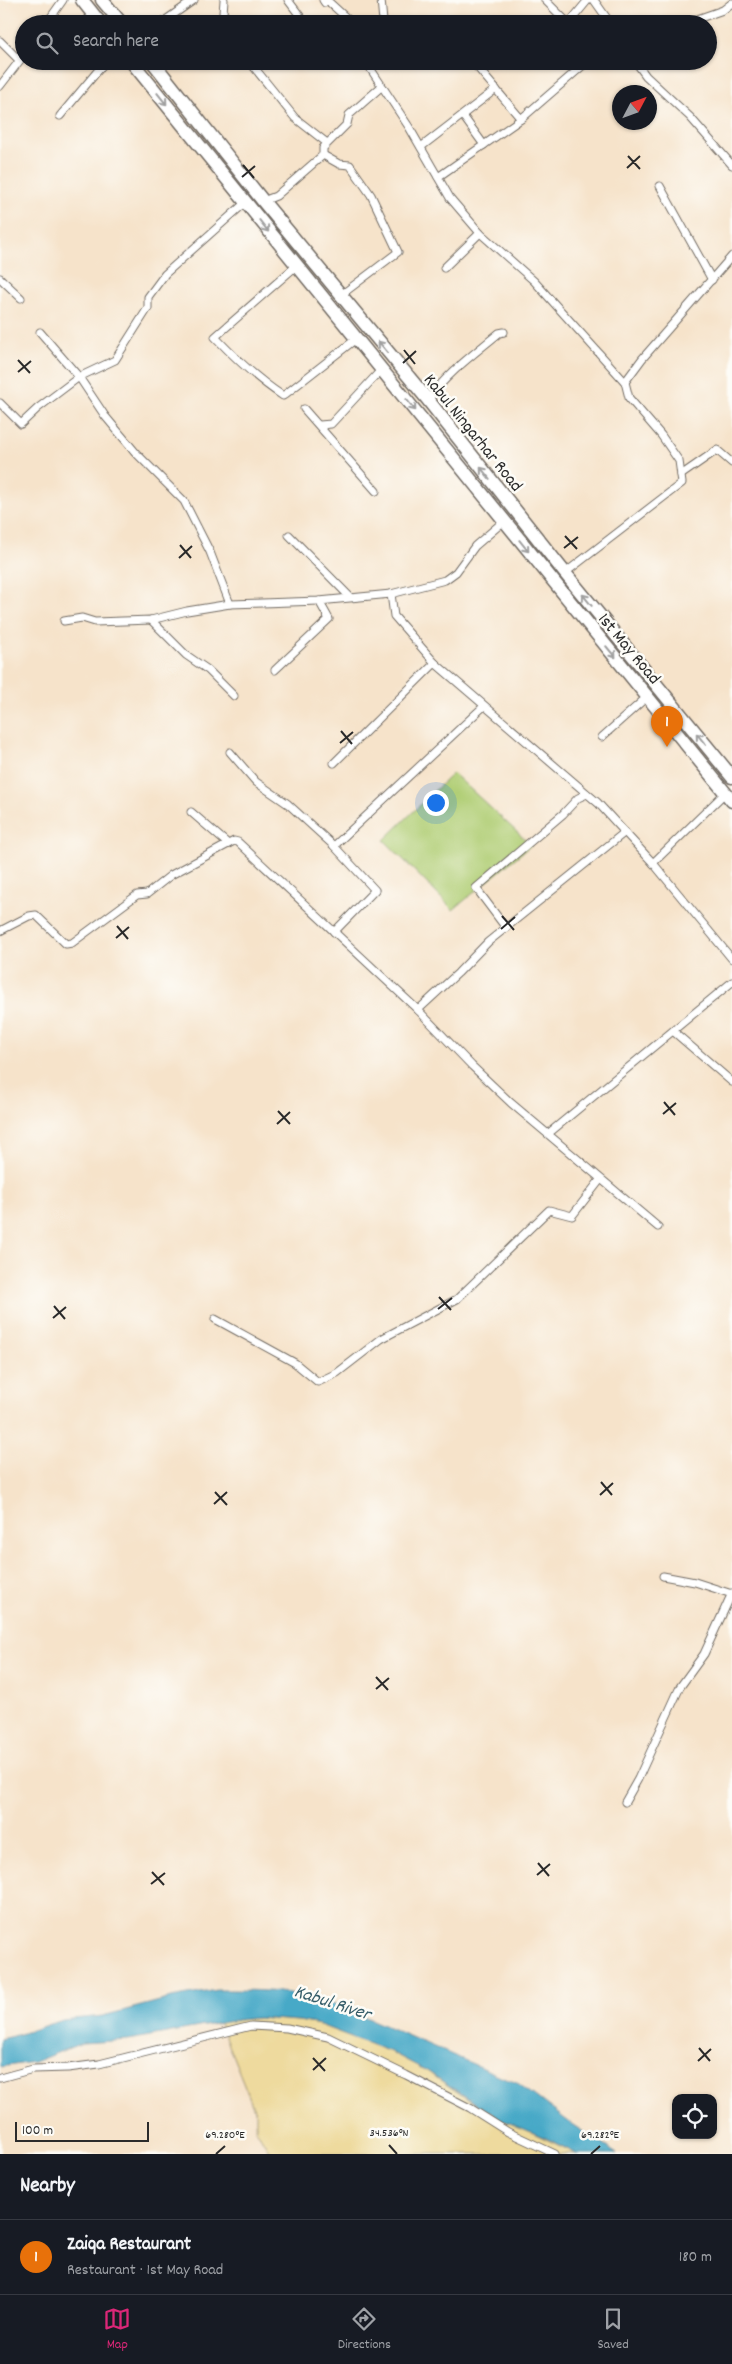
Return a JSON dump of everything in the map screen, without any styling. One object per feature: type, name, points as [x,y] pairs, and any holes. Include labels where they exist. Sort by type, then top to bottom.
[{"type":"highway","points":[[82,0],[94,15]]},
{"type":"highway","points":[[102,0],[114,15]]},
{"type":"highway","name":"Kabul Ningarhar Road","points":[[138,70],[557,587]]},
{"type":"highway","name":"Kabul Ningarhar Road","points":[[159,70],[263,201],[428,400],[565,573],[732,777]]},
{"type":"highway","name":"1st May Road","points":[[557,587],[729,797]]},
{"type":"street","points":[[52,15],[63,0]]},
{"type":"street","points":[[174,15],[194,0]]},
{"type":"street","points":[[224,0],[224,15]]},
{"type":"street","points":[[288,0],[299,15]]},
{"type":"street","points":[[323,0],[324,3],[329,2],[344,15]]},
{"type":"street","points":[[381,0],[382,15]]},
{"type":"street","points":[[545,0],[560,15]]},
{"type":"street","points":[[576,15],[588,0]]},
{"type":"street","points":[[594,0],[605,15]]},
{"type":"street","points":[[709,15],[723,10],[732,3]]},
{"type":"street","points":[[0,41],[15,52]]},
{"type":"street","points":[[0,86],[15,65]]},
{"type":"street","points":[[60,116],[98,70]]},
{"type":"street","points":[[256,70],[295,118],[327,143]]},
{"type":"street","points":[[373,70],[450,198],[480,234],[534,281],[625,382],[629,398],[661,435],[679,461],[682,482],[565,573]]},
{"type":"street","points":[[480,70],[521,118]]},
{"type":"street","points":[[438,177],[521,118],[577,70]]},
{"type":"street","points":[[642,70],[690,116],[732,164]]},
{"type":"street","points":[[263,201],[276,196],[323,155],[323,148],[347,124],[349,115],[382,86]]},
{"type":"street","points":[[421,147],[464,116],[496,89]]},
{"type":"street","points":[[464,116],[484,144]]},
{"type":"street","points":[[323,155],[339,164],[350,165],[371,195],[398,252],[341,295]]},
{"type":"street","points":[[660,186],[712,280]]},
{"type":"street","points":[[0,403],[21,424],[38,408],[80,377],[115,360],[148,308],[148,297],[165,274],[246,202]]},
{"type":"street","points":[[444,268],[480,234]]},
{"type":"street","points":[[625,382],[642,359],[732,256]]},
{"type":"street","points":[[296,266],[215,337],[236,360],[283,396],[356,339]]},
{"type":"street","points":[[0,278],[21,298]]},
{"type":"street","points":[[40,332],[80,377],[105,416],[184,501],[210,552],[230,604]]},
{"type":"street","points":[[428,400],[435,390],[471,356],[499,333],[504,332]]},
{"type":"street","points":[[320,425],[331,424],[382,369]]},
{"type":"street","points":[[304,409],[376,491]]},
{"type":"street","points":[[681,475],[717,450],[732,463]]},
{"type":"street","points":[[64,622],[82,618],[95,622],[151,620],[187,611],[230,604],[319,601],[391,594],[445,580],[456,572],[475,546],[504,521]]},
{"type":"street","points":[[290,535],[350,597]]},
{"type":"street","points":[[391,594],[394,616],[435,663],[587,794],[653,863],[732,959]]},
{"type":"street","points":[[275,670],[329,619],[319,601]]},
{"type":"street","points":[[151,620],[186,655],[208,670],[234,696]]},
{"type":"street","points":[[334,763],[435,663]]},
{"type":"street","points":[[602,738],[648,696]]},
{"type":"street","points":[[334,846],[484,706]]},
{"type":"street","points":[[230,752],[256,782],[288,804],[334,846],[376,890],[334,932]]},
{"type":"street","points":[[506,928],[476,888],[563,814],[578,798],[587,794]]},
{"type":"street","points":[[653,863],[729,797]]},
{"type":"street","points":[[191,812],[228,844]]},
{"type":"street","points":[[418,1010],[488,942],[625,832]]},
{"type":"street","points":[[0,931],[30,916],[36,916],[66,944],[72,943],[137,895],[147,894],[171,875],[234,841],[238,842],[418,1010],[511,1103],[658,1227]]},
{"type":"street","points":[[548,1133],[732,982]]},
{"type":"street","points":[[673,1031],[732,1082]]},
{"type":"street","points":[[214,1319],[295,1363],[318,1382],[337,1373],[381,1340],[457,1299],[550,1210],[572,1216],[600,1180]]},
{"type":"street","points":[[625,1802],[680,1687],[704,1654],[732,1594],[694,1582],[663,1576]]},
{"type":"street","points":[[0,2078],[33,2069],[68,2068],[99,2064],[251,2026],[287,2028],[328,2037],[438,2091],[470,2108],[508,2132],[555,2154]]},
{"type":"green space","points":[[453,773],[531,845],[453,910],[384,840]]},
{"type":"sand","points":[[257,2018],[299,2021],[320,2025],[391,2052],[427,2071],[479,2107],[577,2154],[271,2154],[256,2129],[256,2114],[219,2022]]},
{"type":"water","points":[[217,1990],[279,1992],[310,1997],[340,2006],[519,2084],[573,2125],[617,2154],[577,2154],[546,2138],[500,2119],[427,2071],[391,2052],[320,2025],[299,2021],[257,2018],[237,2020],[128,2040],[82,2043],[34,2062],[0,2067],[0,2039],[63,2020],[103,2016],[171,1998]]},
{"type":"place","name":"Zaiqa Restaurant","points":[[667,747]]},
{"type":"water label","name":"Kabul River","points":[[333,2001]]}]
